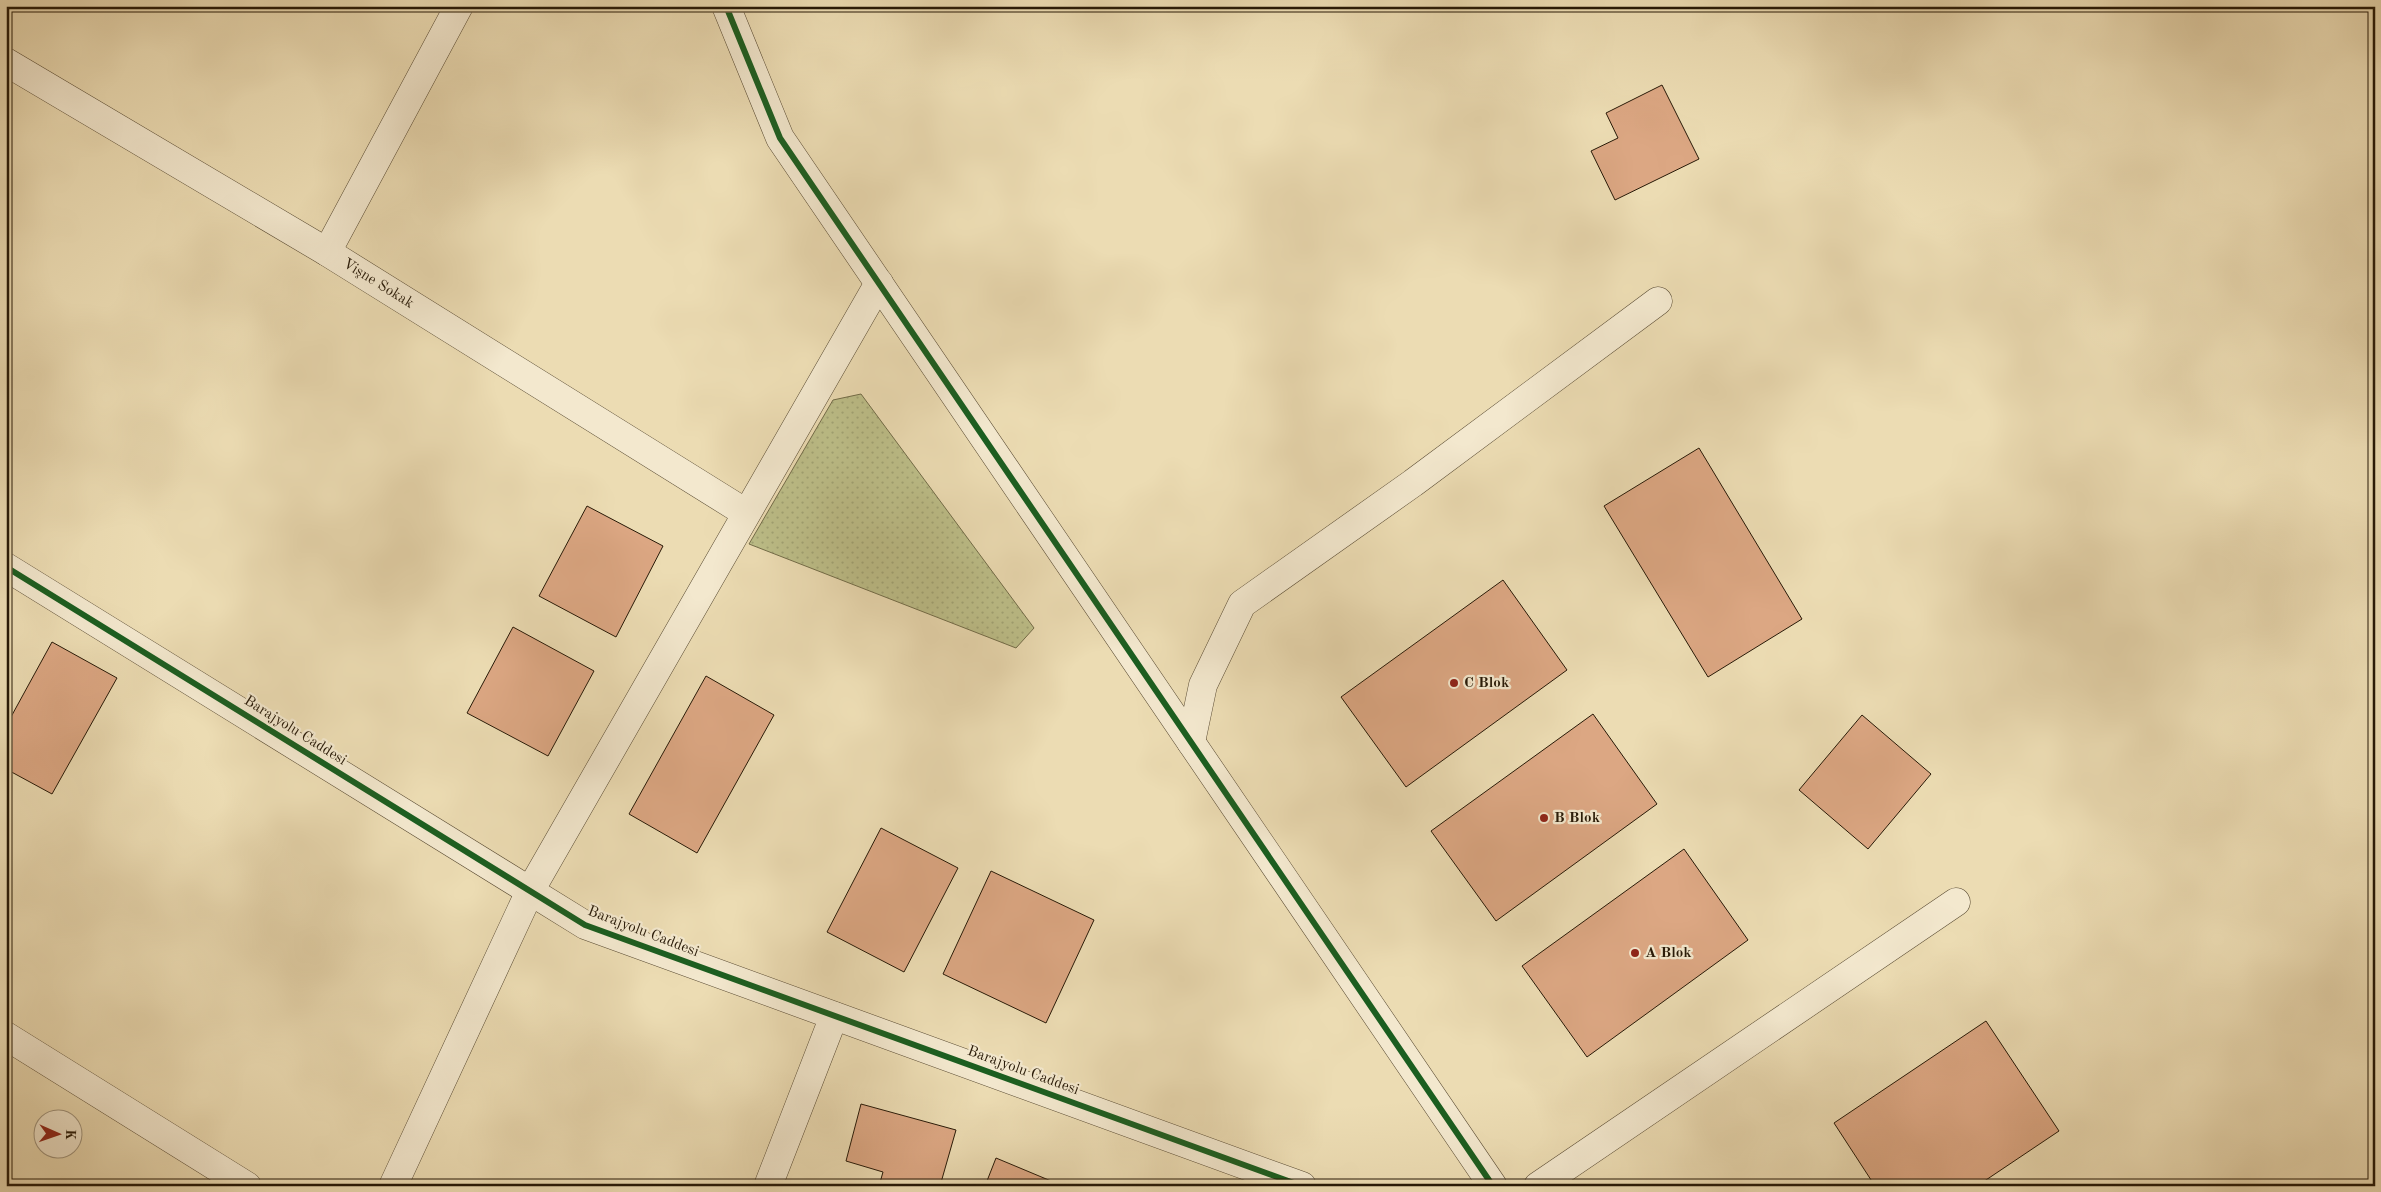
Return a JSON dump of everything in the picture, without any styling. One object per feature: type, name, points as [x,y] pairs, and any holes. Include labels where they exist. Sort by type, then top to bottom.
[{"type":"street","points":[[327,252],[460,6]]},
{"type":"street","points":[[726,6],[780,138],[1493,1186]]},
{"type":"street","name":"Vişne Sokak","points":[[6,62],[327,252],[746,513]]},
{"type":"street","points":[[393,1186],[530,891],[879,283]]},
{"type":"street","points":[[1191,742],[1203,685],[1242,604],[1413,482],[1658,300]]},
{"type":"street","name":"Barajyolu Caddesi","points":[[6,567],[585,925],[1302,1186]]},
{"type":"street","points":[[1538,1186],[1956,902]]},
{"type":"street","points":[[768,1186],[834,1016]]},
{"type":"street","points":[[6,1036],[247,1186]]},
{"type":"green space","points":[[861,394],[1034,628],[1016,648],[749,544],[833,400]]},
{"type":"building","points":[[1662,85],[1699,159],[1615,200],[1591,151],[1618,138],[1606,113]]},
{"type":"building","points":[[1699,448],[1802,619],[1708,677],[1604,506]]},
{"type":"building","points":[[587,506],[663,546],[616,637],[539,596]]},
{"type":"building","name":"C Blok","points":[[1503,580],[1567,670],[1406,787],[1341,697]]},
{"type":"building","points":[[513,627],[594,671],[548,756],[467,713]]},
{"type":"building","points":[[52,642],[117,678],[52,794],[6,769],[6,726]]},
{"type":"building","points":[[706,676],[774,715],[697,853],[629,814]]},
{"type":"building","name":"B Blok","points":[[1593,714],[1657,804],[1496,921],[1431,831]]},
{"type":"building","points":[[1862,715],[1931,774],[1868,849],[1799,790]]},
{"type":"building","points":[[881,828],[958,868],[904,972],[827,932]]},
{"type":"building","name":"A Blok","points":[[1684,849],[1748,940],[1587,1057],[1522,966]]},
{"type":"building","points":[[991,871],[1094,920],[1046,1023],[943,974]]},
{"type":"building","points":[[1986,1021],[2059,1131],[1977,1186],[1875,1186],[1834,1123]]},
{"type":"building","points":[[861,1104],[956,1130],[940,1186],[879,1186],[883,1172],[846,1161]]},
{"type":"building","points":[[996,1158],[1063,1186],[985,1186]]},
{"type":"cycle path","points":[[726,6],[780,138],[1493,1186]]},
{"type":"cycle path","points":[[6,567],[585,925],[1302,1186]]},
{"type":"place","name":"C Blok","points":[[1454,683]]},
{"type":"place","name":"B Blok","points":[[1544,818]]},
{"type":"place","name":"A Blok","points":[[1635,953]]}]
